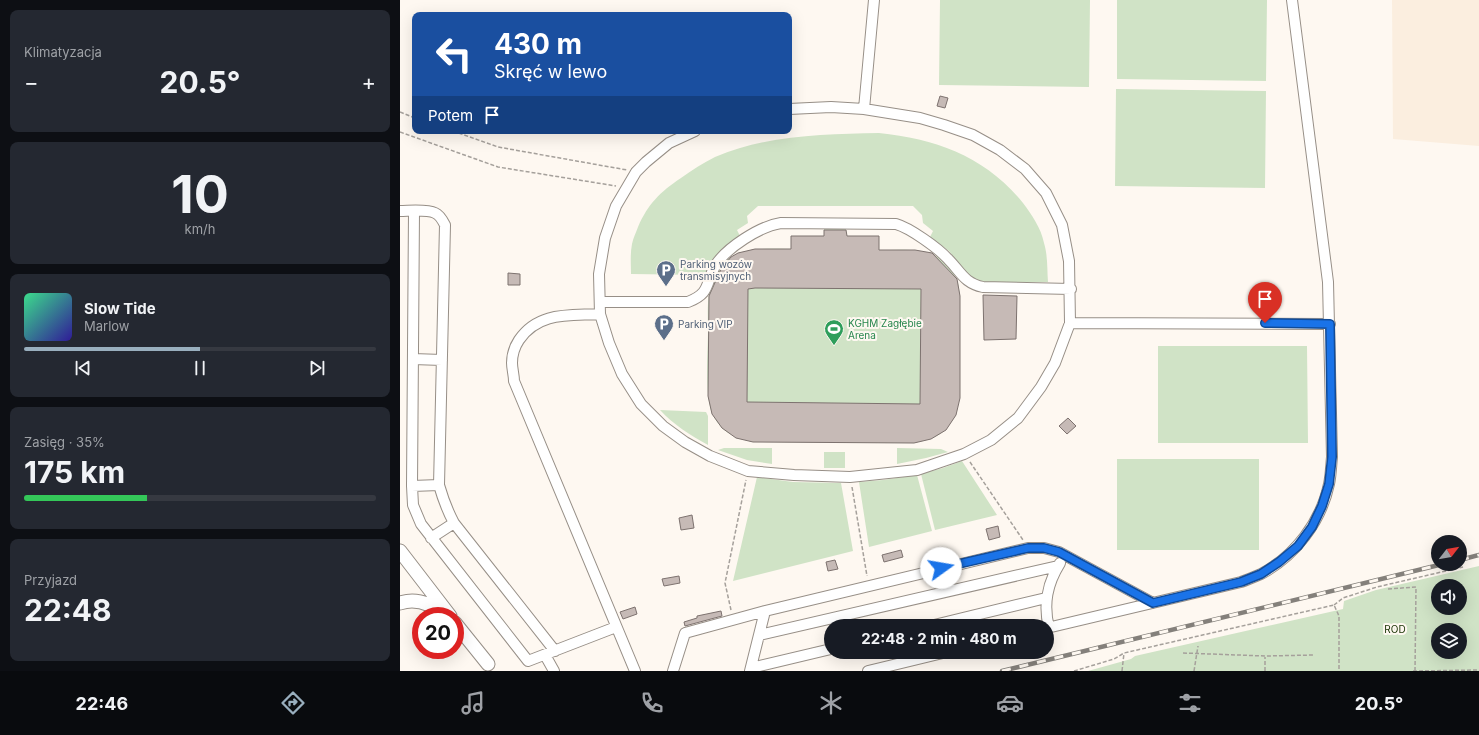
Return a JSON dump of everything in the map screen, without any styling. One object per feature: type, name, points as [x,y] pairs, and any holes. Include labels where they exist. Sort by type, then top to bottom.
[{"type":"main road","points":[[400,550],[442,607]]},
{"type":"main road","points":[[400,603],[411,601],[423,602],[434,607]]},
{"type":"main road","points":[[464,634],[491,668]]},
{"type":"lane","points":[[864,109],[874,0]]},
{"type":"lane","points":[[1054,627],[1241,582],[1261,574],[1279,562],[1298,546],[1312,527],[1322,506],[1329,484],[1332,457],[1328,282],[1292,0]]},
{"type":"lane","points":[[688,134],[669,143],[636,172],[616,206],[605,238],[599,274],[601,302],[600,314],[609,343],[622,374],[641,404],[663,426],[685,442],[710,456],[748,471],[794,475],[850,477],[917,470],[964,454],[991,440],[1018,418],[1041,387],[1055,363],[1070,323],[1071,289],[1069,260],[1062,226],[1046,193],[1025,169],[1000,150],[973,135],[920,118],[864,109],[831,107],[792,108]]},
{"type":"lane","points":[[400,211],[436,213],[442,218],[445,225],[440,485],[447,510],[454,523],[550,653],[554,671]]},
{"type":"lane","points":[[414,211],[412,486],[413,505],[421,524],[528,661],[616,627]]},
{"type":"lane","points":[[601,302],[688,302],[697,298],[704,291],[715,267],[726,254],[762,229],[781,223],[896,224],[908,229],[944,254],[966,280],[973,285],[983,287],[1071,289]]},
{"type":"lane","points":[[600,314],[552,317],[538,322],[525,332],[515,346],[512,362],[514,381],[635,671]]},
{"type":"lane","points":[[1070,323],[1330,324]]},
{"type":"lane","points":[[413,359],[442,360]]},
{"type":"lane","points":[[412,486],[440,485]]},
{"type":"lane","points":[[431,538],[454,523]]},
{"type":"lane","points":[[673,671],[685,634],[765,611],[1028,548],[1044,548],[1059,552],[1153,603]]},
{"type":"lane","points":[[1047,619],[1046,598],[1051,581],[1064,555]]},
{"type":"lane","points":[[759,635],[1058,566]]},
{"type":"lane","points":[[959,619],[1046,598]]},
{"type":"lane","points":[[765,611],[750,670],[824,651]]},
{"type":"lane","points":[[868,671],[918,659]]},
{"type":"path","points":[[400,112],[412,117]]},
{"type":"path","points":[[400,132],[498,168],[626,187]]},
{"type":"path","points":[[461,134],[498,147],[636,172]]},
{"type":"path","points":[[964,454],[1028,548]]},
{"type":"path","points":[[733,620],[726,583],[748,471]]},
{"type":"path","points":[[850,477],[869,586]]},
{"type":"path","points":[[1074,671],[1114,659],[1124,653],[1334,605],[1343,598],[1377,587],[1443,571]]},
{"type":"path","points":[[1388,589],[1416,586],[1414,671],[1479,670]]},
{"type":"path","points":[[1334,605],[1340,616],[1338,671]]},
{"type":"path","points":[[1194,671],[1198,646]]},
{"type":"path","points":[[1122,671],[1124,653]]},
{"type":"path","points":[[1183,653],[1265,656],[1314,655]]},
{"type":"path","points":[[1265,656],[1265,671]]},
{"type":"shaded area","points":[[1392,0],[1479,0],[1479,146],[1393,139]]},
{"type":"green space","points":[[940,0],[1090,0],[1089,87],[939,85]]},
{"type":"green space","points":[[1117,0],[1267,0],[1266,81],[1117,79]]},
{"type":"green space","points":[[1116,89],[1266,91],[1265,188],[1115,186]]},
{"type":"green space","points":[[879,133],[921,140],[959,153],[976,162],[1009,187],[1023,203],[1041,232],[1046,253],[1048,282],[985,282],[973,279],[967,274],[949,251],[930,237],[933,231],[923,223],[922,215],[913,206],[758,206],[747,216],[748,223],[737,230],[741,238],[706,275],[631,274],[632,242],[650,205],[667,188],[706,162],[735,150],[775,140],[817,135]]},
{"type":"green space","name":"KGHM Zagłębie Arena","points":[[824,228],[846,229],[847,236],[879,236],[879,250],[913,250],[933,255],[942,260],[949,267],[956,278],[960,296],[956,415],[939,435],[914,443],[753,442],[740,439],[730,434],[721,426],[713,415],[710,408],[707,386],[708,299],[710,285],[716,272],[724,262],[740,253],[765,249],[791,249],[791,236],[824,236]]},
{"type":"green space","points":[[1158,346],[1307,346],[1308,443],[1158,443]]},
{"type":"green space","points":[[660,410],[706,412],[708,416],[708,445],[682,429]]},
{"type":"green space","points":[[724,448],[772,448],[772,464],[747,460],[718,450]]},
{"type":"green space","points":[[897,448],[941,449],[948,452],[897,464]]},
{"type":"green space","points":[[824,452],[845,452],[845,468],[824,468]]},
{"type":"green space","points":[[1117,459],[1259,459],[1259,550],[1117,550]]},
{"type":"green space","points":[[962,461],[997,515],[935,530],[921,474]]},
{"type":"green space","points":[[917,475],[932,531],[869,547],[859,482]]},
{"type":"green space","points":[[757,477],[793,482],[841,483],[853,551],[733,581]]},
{"type":"green space","name":"ROD","points":[[1479,566],[1479,671],[1088,671],[1131,659],[1135,656],[1343,609],[1344,601],[1376,590],[1458,571],[1467,571],[1467,569]]},
{"type":"building","points":[[940,96],[948,98],[945,108],[937,106]]},
{"type":"building","points":[[824,230],[846,230],[847,236],[879,236],[879,250],[915,250],[932,253],[957,279],[960,296],[960,398],[956,415],[946,430],[931,439],[914,443],[753,442],[736,438],[722,428],[712,414],[708,396],[709,296],[721,269],[731,257],[738,253],[755,249],[791,249],[791,236],[824,236]],"holes":[[[748,289],[921,289],[920,404],[747,402]]]},
{"type":"building","points":[[508,273],[520,274],[520,285],[508,285]]},
{"type":"building","points":[[983,295],[1017,296],[1016,339],[984,340]]},
{"type":"building","points":[[1068,418],[1076,426],[1067,434],[1059,426]]},
{"type":"building","points":[[692,515],[694,528],[681,530],[679,518]]},
{"type":"building","points":[[998,526],[1000,537],[989,540],[986,529]]},
{"type":"building","points":[[901,550],[903,557],[884,562],[882,555]]},
{"type":"building","points":[[835,560],[838,569],[828,571],[826,562]]},
{"type":"building","points":[[679,576],[680,583],[664,586],[662,579]]},
{"type":"building","points":[[635,607],[637,614],[623,619],[620,612]]},
{"type":"building","points":[[721,611],[722,616],[685,626],[684,622],[697,618],[697,616]]},
{"type":"railway","points":[[1467,558],[1479,555]]},
{"type":"railway","points":[[1002,671],[1431,567]]},
{"type":"place","name":"Parking wozów transmisyjnych","points":[[666,287]]},
{"type":"place","name":"Parking VIP","points":[[664,341]]},
{"type":"place","name":"KGHM Zagłębie Arena","points":[[834,346]]},
{"type":"route","points":[[941,568],[1028,548],[1044,548],[1059,552],[1153,603],[1241,582],[1261,574],[1279,562],[1298,546],[1312,527],[1322,506],[1329,484],[1332,457],[1330,324],[1265,323]]}]
